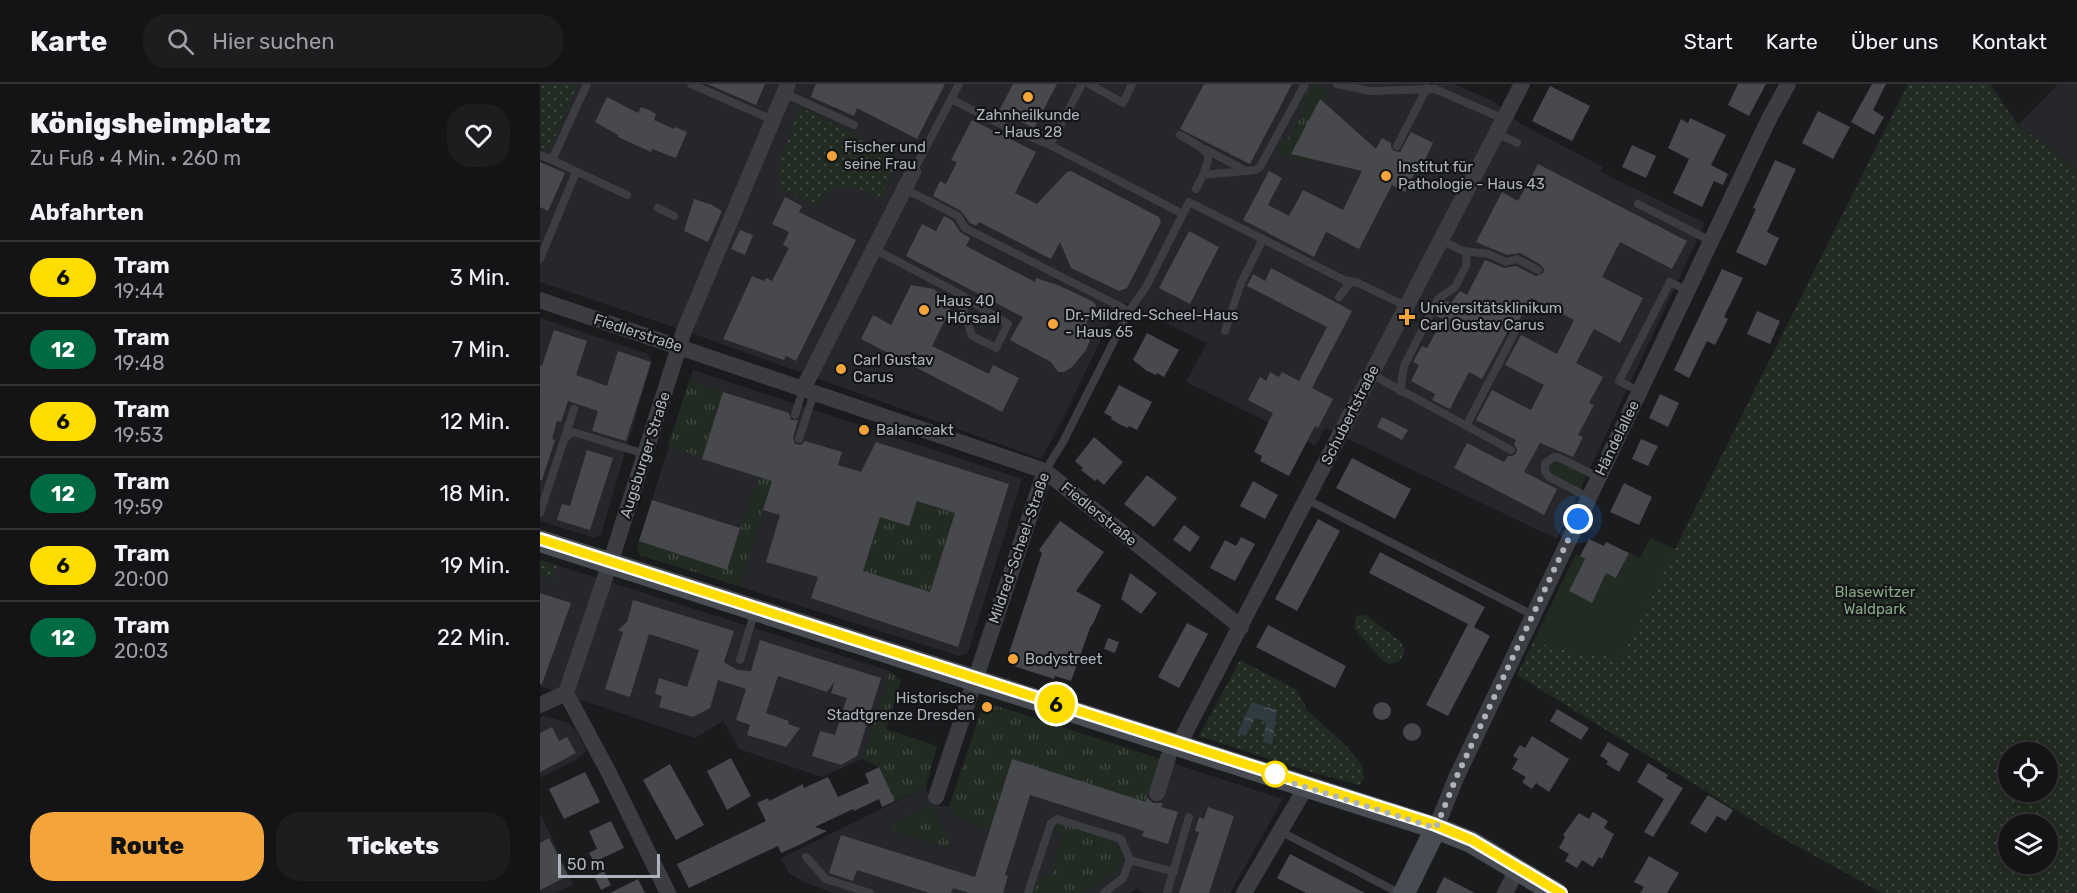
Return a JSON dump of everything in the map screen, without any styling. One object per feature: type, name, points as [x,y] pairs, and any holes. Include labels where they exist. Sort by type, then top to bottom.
[{"type":"street","name":"Schubertstraße","points":[[1157,793],[1173,752],[1241,627],[1522,84]]},
{"type":"street","name":"Händelallee","points":[[1436,828],[1456,778],[1588,497],[1769,119],[1788,84]]},
{"type":"street","name":"Augsburger Straße","points":[[566,693],[684,331],[786,89]]},
{"type":"street","points":[[809,391],[874,249],[912,192],[914,172]]},
{"type":"street","name":"Fiedlerstraße","points":[[540,300],[1045,471],[1241,627]]},
{"type":"street","name":"Mildred-Scheel-Straße","points":[[936,797],[1045,471]]},
{"type":"street","points":[[540,541],[974,681],[1173,752],[1306,787],[1436,828],[1471,842],[1556,893]]},
{"type":"street","points":[[540,705],[566,693],[608,771],[668,893]]},
{"type":"street","points":[[1244,893],[1306,787]]},
{"type":"street","points":[[1404,893],[1436,828]]},
{"type":"street","points":[[1505,893],[1517,870]]},
{"type":"lane","points":[[552,160],[587,84]]},
{"type":"lane","points":[[691,84],[701,86],[773,120]]},
{"type":"lane","points":[[914,172],[959,84]]},
{"type":"lane","points":[[1050,145],[1082,84]]},
{"type":"lane","points":[[1089,84],[1123,102],[1132,84]]},
{"type":"lane","points":[[1203,175],[1246,171],[1260,167],[1305,84]]},
{"type":"lane","points":[[1339,84],[1436,89],[1501,126],[1517,143]]},
{"type":"lane","points":[[1397,146],[1427,88]]},
{"type":"lane","points":[[786,89],[854,125]]},
{"type":"lane","points":[[951,99],[1008,128],[1050,145],[1184,213],[1189,202],[1344,280],[1406,306]]},
{"type":"lane","points":[[1180,135],[1246,171]]},
{"type":"lane","points":[[1196,189],[1208,161],[1208,154],[1199,146]]},
{"type":"lane","points":[[540,155],[627,195]]},
{"type":"lane","points":[[540,259],[576,172]]},
{"type":"lane","points":[[912,192],[958,216],[965,228],[1129,311]]},
{"type":"lane","points":[[1638,204],[1711,241]]},
{"type":"lane","points":[[658,208],[674,216]]},
{"type":"lane","name":"Mildred-Scheel-Straße","points":[[1045,471],[1063,442],[1129,311],[1146,287],[1184,213]]},
{"type":"lane","points":[[1225,332],[1241,283],[1263,239]]},
{"type":"lane","points":[[1441,240],[1467,252],[1489,254],[1506,262],[1517,259],[1538,270]]},
{"type":"lane","points":[[874,249],[958,293],[1008,324],[996,348],[972,336],[958,293]]},
{"type":"lane","points":[[1400,391],[1404,366],[1438,299],[1455,287],[1466,266],[1467,252]]},
{"type":"lane","points":[[1339,297],[1351,281]]},
{"type":"lane","points":[[1466,426],[1516,330]]},
{"type":"lane","points":[[1371,374],[1511,450]]},
{"type":"lane","points":[[795,415],[809,391]]},
{"type":"lane","points":[[799,439],[809,391]]},
{"type":"lane","points":[[540,513],[574,409]]},
{"type":"lane","points":[[564,438],[573,432],[645,454]]},
{"type":"lane","points":[[1588,497],[1549,477],[1545,471],[1545,463],[1549,458],[1560,458],[1598,477]]},
{"type":"lane","points":[[540,496],[544,484]]},
{"type":"lane","points":[[1306,499],[1533,615]]},
{"type":"lane","points":[[740,660],[755,610]]},
{"type":"lane","points":[[1167,893],[1189,817]]},
{"type":"lane","points":[[1028,893],[1051,823],[1058,819],[1121,839],[1130,860],[1123,878],[1104,893]]},
{"type":"lane","points":[[1280,831],[1399,893]]},
{"type":"lane","points":[[806,857],[826,879],[870,893]]},
{"type":"lane","points":[[1130,860],[1174,872]]},
{"type":"shaded area","name":"Universitätsklinikum Carl Gustav Carus","points":[[540,84],[1454,84],[1493,101],[1521,124],[1603,167],[1601,172],[1705,223],[1557,539],[1325,428],[1316,446],[1186,382],[1207,343],[1126,303],[1117,306],[1061,423],[1041,459],[694,334],[540,282]]},
{"type":"shaded area","points":[[2058,84],[2077,84],[2077,169],[2018,125]]},
{"type":"shaded area","points":[[540,318],[648,354],[652,361],[601,534],[595,538],[540,521]]},
{"type":"shaded area","points":[[693,370],[1022,479],[968,653],[959,656],[640,555],[637,549],[639,541]]},
{"type":"shaded area","points":[[540,560],[890,671],[862,759],[822,777],[739,749],[723,721],[695,738],[540,686]]},
{"type":"shaded area","points":[[984,702],[1283,799],[1230,893],[1142,893],[1137,888],[1131,893],[833,893],[804,882],[789,873],[781,858],[926,787],[932,805],[949,807]]},
{"type":"shaded area","points":[[540,717],[567,722],[577,731],[586,751],[577,759],[540,778]]},
{"type":"shaded area","points":[[540,813],[573,884],[555,893],[540,893]]},
{"type":"green space","points":[[540,84],[578,84],[554,140],[548,148],[540,148]]},
{"type":"green space","name":"Blasewitzer Waldpark","points":[[1908,84],[1990,84],[2018,125],[2077,169],[2077,893],[1882,893],[1777,835],[1517,675],[1534,640],[1556,649],[1620,658]]},
{"type":"green space","points":[[1315,85],[1325,88],[1327,95],[1324,103],[1320,100],[1310,162],[1276,153],[1282,141],[1286,143],[1307,102],[1303,100]]},
{"type":"green space","points":[[800,107],[900,159],[884,190],[886,193],[883,199],[856,188],[847,187],[832,191],[824,196],[818,205],[781,188],[778,167]]},
{"type":"green space","points":[[689,381],[723,392],[703,457],[668,446]]},
{"type":"green space","points":[[1554,461],[1586,476],[1580,488],[1552,475],[1549,471]]},
{"type":"green space","points":[[758,477],[772,481],[740,586],[640,555],[637,549],[639,541],[727,569]]},
{"type":"green space","points":[[865,485],[966,517],[951,524],[927,603],[839,564],[866,563],[886,500]]},
{"type":"green space","points":[[1650,538],[1675,549],[1620,658],[1556,649],[1534,640],[1576,554],[1585,559],[1569,591],[1592,602],[1606,573],[1617,578],[1629,553],[1640,558]]},
{"type":"green space","points":[[540,560],[558,565],[554,579],[540,574]]},
{"type":"green space","points":[[1366,615],[1401,642],[1405,651],[1400,661],[1388,664],[1354,628],[1356,616]]},
{"type":"green space","points":[[1240,660],[1297,690],[1307,710],[1347,747],[1362,765],[1364,779],[1359,785],[1297,768],[1199,736]]},
{"type":"green space","points":[[890,671],[901,680],[886,729],[937,746],[926,787],[895,801],[879,767],[862,759]]},
{"type":"green space","points":[[984,702],[1161,759],[1146,802],[1012,759],[989,830],[960,819],[949,807]]},
{"type":"green space","points":[[932,805],[952,849],[893,830],[895,822]]},
{"type":"green space","points":[[1064,824],[1115,840],[1123,854],[1117,871],[1082,893],[1033,893],[1037,882],[1052,874],[1061,833],[1051,836],[1056,826]]},
{"type":"water","points":[[1252,702],[1277,710],[1272,745],[1263,742],[1266,722],[1255,718],[1246,736],[1237,734]]},
{"type":"building","points":[[707,84],[765,84],[756,105]]},
{"type":"building","points":[[816,84],[945,84],[917,139],[857,108],[854,116],[811,97]]},
{"type":"building","name":"Zahnheilkunde - Haus 28","points":[[1013,84],[1057,84],[1034,128],[999,111]]},
{"type":"building","points":[[1204,84],[1292,84],[1250,164],[1180,129]]},
{"type":"building","points":[[1738,84],[1766,84],[1749,116],[1728,105]]},
{"type":"building","points":[[1872,84],[1886,84],[1873,110],[1884,117],[1874,135],[1851,122]]},
{"type":"building","points":[[1550,86],[1590,106],[1572,141],[1532,121]]},
{"type":"building","points":[[607,97],[638,113],[641,107],[649,110],[656,114],[654,120],[687,132],[676,158],[652,149],[651,152],[618,137],[595,122]]},
{"type":"building","name":"Institut für Pathologie - Haus 43","points":[[1320,99],[1376,149],[1382,138],[1391,143],[1394,151],[1400,152],[1411,132],[1433,143],[1422,166],[1419,164],[1405,192],[1392,185],[1359,249],[1326,232],[1314,257],[1243,220],[1269,171],[1282,178],[1268,205],[1289,216],[1303,190],[1343,210],[1362,171],[1291,154]]},
{"type":"building","points":[[1818,111],[1850,127],[1833,159],[1802,143]]},
{"type":"building","points":[[1690,118],[1726,135],[1711,165],[1728,174],[1723,185],[1714,181],[1702,207],[1673,193],[1689,159],[1668,148],[1681,119],[1688,123]]},
{"type":"building","points":[[972,120],[1036,152],[1015,193],[1037,204],[1067,172],[1071,171],[1159,217],[1161,222],[1127,288],[1119,291],[1071,268],[1060,242],[1051,259],[979,222],[976,226],[970,223],[961,211],[933,196],[940,181],[946,184],[957,162],[951,160]]},
{"type":"building","points":[[1632,145],[1656,156],[1646,178],[1622,167]]},
{"type":"building","points":[[1775,160],[1796,169],[1767,232],[1779,238],[1766,266],[1736,252]]},
{"type":"building","points":[[540,162],[565,173],[548,211],[540,207]]},
{"type":"building","points":[[1538,164],[1687,241],[1672,269],[1620,242],[1602,277],[1643,298],[1620,343],[1594,329],[1576,363],[1603,377],[1589,403],[1594,405],[1578,435],[1583,437],[1573,457],[1540,443],[1524,472],[1557,489],[1544,515],[1454,468],[1467,443],[1504,462],[1508,456],[1516,454],[1517,449],[1514,444],[1516,440],[1476,420],[1492,390],[1531,410],[1544,385],[1505,365],[1521,335],[1557,354],[1574,320],[1531,298],[1517,324],[1510,327],[1482,379],[1469,372],[1450,409],[1432,400],[1435,394],[1411,381],[1419,365],[1413,362],[1422,346],[1427,348],[1443,319],[1436,316],[1443,303],[1446,301],[1451,303],[1460,291],[1467,295],[1485,260],[1504,268],[1516,266],[1536,276],[1543,273],[1544,269],[1541,265],[1520,253],[1507,255],[1476,242],[1502,192],[1518,201]]},
{"type":"building","points":[[785,197],[802,206],[799,212],[856,240],[796,361],[786,356],[784,360],[723,339],[752,276],[764,281],[766,278],[772,281],[789,248],[783,245],[789,232],[772,224]]},
{"type":"building","points":[[694,199],[722,211],[708,242],[684,231]]},
{"type":"building","points":[[944,216],[953,221],[960,232],[970,238],[966,246],[1035,282],[1036,278],[1060,286],[1096,305],[1095,311],[1086,322],[1093,333],[1086,350],[1072,367],[1064,372],[1058,372],[1051,362],[1010,340],[1023,317],[906,256],[922,224],[936,231]]},
{"type":"building","points":[[740,230],[753,235],[745,255],[731,249]]},
{"type":"building","points":[[1189,231],[1219,247],[1190,304],[1159,288]]},
{"type":"building","points":[[1271,268],[1352,311],[1312,388],[1333,399],[1318,428],[1315,426],[1289,476],[1260,461],[1262,456],[1254,452],[1273,413],[1248,400],[1260,377],[1266,381],[1270,372],[1279,377],[1282,372],[1299,381],[1327,327],[1247,286],[1253,274],[1265,281]]},
{"type":"building","points":[[1722,269],[1743,278],[1724,317],[1728,319],[1715,345],[1707,341],[1689,378],[1674,370]]},
{"type":"building","points":[[911,285],[934,289],[952,306],[932,346],[989,374],[993,365],[1019,378],[1002,412],[861,339],[873,315],[891,325]]},
{"type":"building","points":[[1757,311],[1780,321],[1770,344],[1747,334]]},
{"type":"building","points":[[554,330],[587,341],[576,375],[607,386],[618,351],[651,362],[626,441],[592,431],[598,411],[568,401],[561,422],[557,421],[552,439],[555,440],[542,480],[540,480],[540,365],[542,366]]},
{"type":"building","points":[[1147,333],[1179,350],[1164,377],[1147,371],[1133,360]]},
{"type":"building","points":[[1119,385],[1152,402],[1137,430],[1119,424],[1104,413]]},
{"type":"building","points":[[723,392],[789,413],[791,420],[798,420],[793,438],[795,444],[801,445],[805,441],[842,452],[838,465],[861,472],[876,442],[1009,484],[958,647],[811,598],[818,577],[766,562],[780,515],[763,510],[772,481],[702,459]],"holes":[[[917,501],[955,513],[930,592],[863,571],[880,517],[909,526]]]},
{"type":"building","points":[[1660,394],[1679,403],[1668,427],[1649,418]]},
{"type":"building","points":[[1382,417],[1408,430],[1402,440],[1377,427]]},
{"type":"building","points":[[1094,437],[1123,462],[1104,485],[1081,470],[1083,468],[1075,461]]},
{"type":"building","points":[[1641,439],[1658,446],[1648,466],[1632,459]]},
{"type":"building","points":[[587,450],[613,458],[590,530],[557,520],[562,504],[570,506]]},
{"type":"building","points":[[1352,458],[1411,489],[1395,519],[1336,488]]},
{"type":"building","points":[[1147,475],[1177,498],[1154,527],[1124,504]]},
{"type":"building","points":[[1253,481],[1278,495],[1265,519],[1240,506]]},
{"type":"building","points":[[1624,483],[1652,497],[1639,525],[1610,512]]},
{"type":"building","points":[[652,500],[740,528],[727,570],[639,541]]},
{"type":"building","points":[[1318,519],[1340,531],[1297,611],[1275,599]]},
{"type":"building","points":[[1060,521],[1104,552],[1076,591],[1101,605],[1071,681],[1055,676],[1054,679],[1014,666],[1008,656],[1042,553],[1039,550]]},
{"type":"building","points":[[1184,525],[1200,537],[1190,552],[1173,540]]},
{"type":"building","points":[[1241,537],[1255,544],[1235,581],[1210,568],[1225,540],[1236,546]]},
{"type":"building","points":[[1589,539],[1604,546],[1606,542],[1629,553],[1616,578],[1606,573],[1592,603],[1569,591],[1585,559],[1580,556]]},
{"type":"building","points":[[1380,552],[1485,607],[1474,627],[1490,636],[1448,716],[1426,705],[1468,624],[1369,573]]},
{"type":"building","points":[[1130,573],[1157,593],[1141,614],[1121,599]]},
{"type":"building","points":[[540,593],[571,603],[542,684],[540,684]]},
{"type":"building","points":[[633,600],[734,631],[724,662],[737,670],[751,671],[760,640],[881,678],[857,756],[841,765],[812,756],[820,731],[835,735],[847,698],[831,693],[835,681],[827,692],[778,676],[766,713],[789,721],[788,724],[800,728],[786,747],[747,735],[750,725],[736,720],[746,689],[718,680],[710,708],[693,717],[659,707],[662,696],[655,694],[659,678],[687,687],[699,650],[649,634],[630,697],[605,689],[623,632],[618,630],[627,622]]},
{"type":"building","points":[[1187,623],[1208,634],[1179,688],[1158,677]]},
{"type":"building","points":[[1268,625],[1346,666],[1335,688],[1256,647]]},
{"type":"building","points":[[1108,638],[1119,642],[1115,653],[1104,649]]},
{"type":"building","points":[[1378,702],[1386,702],[1391,707],[1389,718],[1378,720],[1373,715],[1373,707]]},
{"type":"building","points":[[1557,709],[1589,728],[1581,740],[1550,721]]},
{"type":"building","points":[[1408,723],[1416,723],[1421,728],[1419,739],[1408,741],[1403,736],[1403,728]]},
{"type":"building","points":[[552,727],[559,741],[567,737],[576,753],[540,772],[540,733]]},
{"type":"building","points":[[1532,736],[1569,759],[1549,792],[1536,783],[1532,789],[1522,782],[1526,777],[1512,769],[1518,759],[1513,756],[1520,745],[1525,748]]},
{"type":"building","points":[[1608,742],[1629,754],[1619,772],[1606,764],[1608,761],[1600,756]]},
{"type":"building","points":[[731,758],[751,796],[727,810],[707,771]]},
{"type":"building","points":[[1012,759],[1146,802],[1147,798],[1153,803],[1163,803],[1161,807],[1178,812],[1168,844],[1142,836],[1144,831],[1030,795],[1005,875],[1008,876],[1003,893],[969,893],[953,888],[951,893],[929,893],[857,870],[853,881],[829,873],[841,835],[975,877]]},
{"type":"building","points":[[1648,763],[1668,775],[1666,778],[1683,788],[1653,837],[1644,832],[1664,799],[1637,782]]},
{"type":"building","points":[[670,764],[704,825],[676,840],[643,780]]},
{"type":"building","points":[[879,767],[895,801],[882,807],[879,799],[854,811],[853,809],[815,827],[827,831],[799,845],[781,853],[778,846],[689,888],[677,864],[766,821],[757,803],[768,798],[769,801],[803,784],[804,788],[828,777],[838,797],[869,783],[865,774]]},
{"type":"building","points":[[585,772],[600,802],[564,819],[549,789]]},
{"type":"building","points":[[1708,795],[1733,810],[1726,821],[1717,816],[1706,833],[1690,823]]},
{"type":"building","points":[[1208,807],[1234,816],[1209,893],[1179,893],[1199,832],[1195,831],[1199,817],[1204,819]]},
{"type":"building","points":[[1593,812],[1608,821],[1604,828],[1614,834],[1602,859],[1599,857],[1593,867],[1582,860],[1577,868],[1565,861],[1569,854],[1559,848],[1565,837],[1563,835],[1579,813],[1589,819]]},
{"type":"building","points":[[611,821],[624,848],[594,862],[589,853],[597,849],[589,831]]},
{"type":"building","points":[[549,838],[568,876],[540,890],[540,843]]},
{"type":"building","points":[[1290,854],[1365,893],[1306,893],[1277,878]]},
{"type":"building","points":[[1649,856],[1679,873],[1667,893],[1640,893],[1644,887],[1634,882]]},
{"type":"building","points":[[604,871],[611,885],[601,890],[594,876]]},
{"type":"building","points":[[1444,877],[1475,893],[1436,893]]},
{"type":"building","points":[[638,879],[645,893],[610,893]]},
{"type":"tram line","points":[[540,538],[1433,824],[1472,840],[1561,893]]},
{"type":"tram line","name":"6","points":[[540,539],[1433,824],[1472,840],[1561,893]]},
{"type":"place","name":"Zahnheilkunde - Haus 28","points":[[1028,97]]},
{"type":"place","name":"Fischer und seine Frau","points":[[832,156]]},
{"type":"place","name":"Institut für Pathologie - Haus 43","points":[[1386,176]]},
{"type":"place","name":"Haus 40 - Hörsaal","points":[[924,310]]},
{"type":"place","name":"Universitätsklinikum Carl Gustav Carus","points":[[1407,317]]},
{"type":"place","name":"Dr.-Mildred-Scheel-Haus - Haus 65","points":[[1053,324]]},
{"type":"place","name":"Carl Gustav Carus","points":[[841,369]]},
{"type":"place","name":"Balanceakt","points":[[864,430]]},
{"type":"place","name":"Bodystreet","points":[[1013,659]]},
{"type":"place","name":"Historische Stadtgrenze Dresden","points":[[987,707]]},
{"type":"route","points":[[1275,774],[1264,774],[1436,828],[1456,778],[1578,519]]}]
